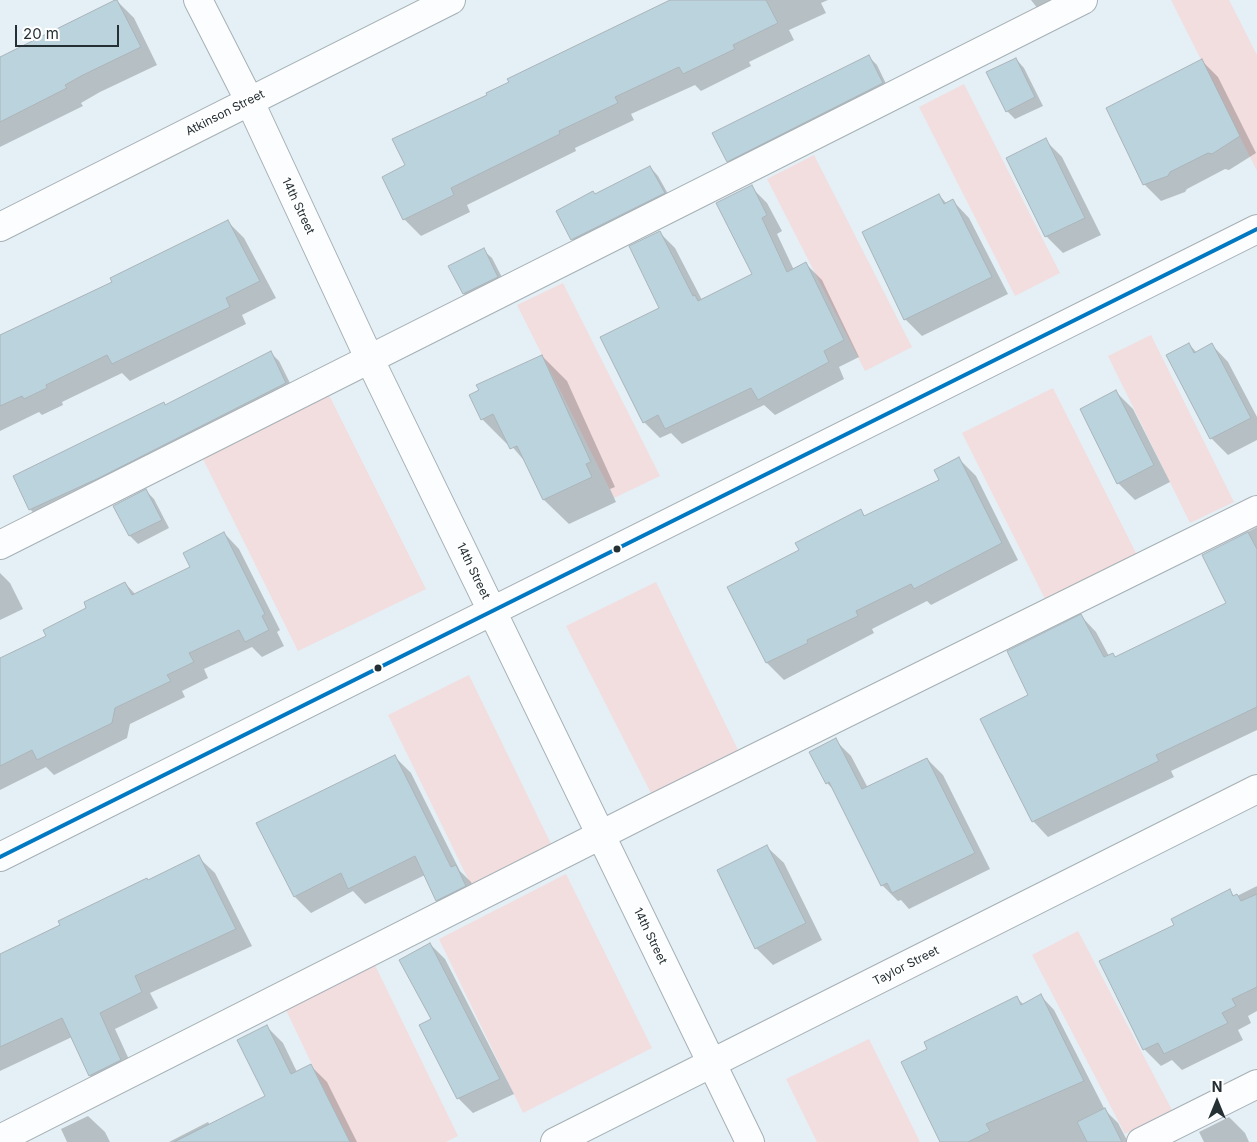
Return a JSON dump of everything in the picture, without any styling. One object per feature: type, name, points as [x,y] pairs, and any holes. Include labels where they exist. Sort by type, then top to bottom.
[{"type":"street","name":"14th Street","points":[[198,0],[249,100],[370,360],[750,1142]]},
{"type":"street","name":"Atkinson Street","points":[[0,227],[451,0]]},
{"type":"street","points":[[0,545],[1083,0]]},
{"type":"street","points":[[0,857],[1257,229]]},
{"type":"street","points":[[0,1139],[602,835],[1257,510]]},
{"type":"street","name":"Taylor Street","points":[[555,1142],[1257,790]]},
{"type":"street","points":[[1141,1142],[1257,1084]]},
{"type":"shaded area","points":[[1171,0],[1229,0],[1257,55],[1257,171]]},
{"type":"shaded area","points":[[964,84],[1060,273],[1015,296],[919,107]]},
{"type":"shaded area","points":[[814,155],[912,347],[865,371],[767,179]]},
{"type":"shaded area","points":[[563,283],[660,476],[614,498],[517,305]]},
{"type":"shaded area","points":[[1151,335],[1234,502],[1190,523],[1108,356]]},
{"type":"shaded area","points":[[1053,388],[1137,555],[1046,601],[962,433]]},
{"type":"shaded area","points":[[329,395],[426,589],[298,651],[202,457]]},
{"type":"shaded area","points":[[656,582],[740,754],[654,799],[566,626]]},
{"type":"shaded area","points":[[469,675],[554,850],[473,889],[388,715]]},
{"type":"shaded area","points":[[566,874],[652,1048],[523,1113],[439,939]]},
{"type":"shaded area","points":[[1078,931],[1172,1110],[1125,1134],[1032,955]]},
{"type":"shaded area","points":[[375,965],[458,1136],[446,1142],[349,1142],[285,1008]]},
{"type":"shaded area","points":[[869,1039],[920,1142],[817,1142],[786,1079]]},
{"type":"building","points":[[117,0],[141,47],[83,75],[65,85],[67,88],[0,122],[0,57]]},
{"type":"building","points":[[670,0],[766,0],[778,23],[733,45],[735,49],[683,74],[679,67],[615,97],[618,103],[559,131],[560,134],[451,188],[454,195],[403,220],[382,177],[405,165],[392,139],[487,95],[486,93],[509,82],[507,79]]},
{"type":"building","points":[[869,55],[883,83],[727,162],[712,133]]},
{"type":"building","points":[[1016,58],[1035,97],[1006,112],[986,72]]},
{"type":"building","points":[[1202,59],[1240,136],[1212,154],[1208,153],[1170,172],[1168,176],[1143,185],[1106,108]]},
{"type":"building","points":[[1046,138],[1085,218],[1045,237],[1006,158]]},
{"type":"building","points":[[650,166],[665,193],[571,240],[556,211],[593,191],[595,194]]},
{"type":"building","points":[[752,185],[767,215],[762,218],[787,272],[806,262],[844,340],[824,351],[829,362],[758,400],[751,388],[665,429],[658,415],[643,423],[600,337],[659,308],[629,246],[660,231],[693,296],[695,295],[698,301],[752,274],[716,203]]},
{"type":"building","points":[[939,194],[944,204],[953,199],[992,277],[904,320],[862,232]]},
{"type":"building","points":[[228,220],[260,281],[226,298],[230,307],[112,364],[107,355],[46,385],[47,388],[24,399],[22,396],[0,406],[0,335],[112,282],[110,278]]},
{"type":"building","points":[[484,248],[498,277],[463,294],[448,266]]},
{"type":"building","points":[[1189,343],[1194,353],[1212,343],[1251,418],[1210,439],[1166,355]]},
{"type":"building","points":[[271,351],[286,383],[99,478],[29,510],[13,476],[164,402],[165,405]]},
{"type":"building","points":[[542,355],[591,462],[586,464],[592,477],[543,500],[517,446],[510,449],[493,414],[481,420],[469,395],[479,390],[476,385]]},
{"type":"building","points":[[1116,390],[1154,465],[1117,484],[1080,409]]},
{"type":"building","points":[[959,457],[1002,543],[914,589],[911,584],[856,611],[858,616],[807,640],[808,643],[766,663],[727,587],[799,550],[795,543],[861,509],[864,516],[939,480],[934,470]]},
{"type":"building","points":[[146,489],[162,520],[129,536],[113,506]]},
{"type":"building","points":[[224,532],[265,614],[262,616],[269,630],[245,642],[239,630],[189,653],[194,662],[167,675],[171,681],[115,708],[112,723],[37,760],[32,750],[0,766],[0,658],[46,636],[43,630],[86,608],[84,602],[125,582],[132,595],[190,567],[183,553]]},
{"type":"building","points":[[1248,532],[1257,549],[1257,707],[1156,755],[1159,761],[1032,822],[980,719],[1028,695],[1007,651],[1081,614],[1104,657],[1113,653],[1115,657],[1226,603],[1202,555]]},
{"type":"building","points":[[836,738],[862,789],[927,758],[975,853],[892,893],[887,883],[881,886],[829,782],[826,784],[809,752]]},
{"type":"building","points":[[395,755],[451,867],[456,865],[466,886],[436,901],[415,856],[348,889],[341,873],[294,897],[256,823]]},
{"type":"building","points":[[767,845],[806,923],[755,949],[717,870]]},
{"type":"building","points":[[199,855],[236,929],[135,976],[142,992],[100,1013],[121,1060],[89,1076],[62,1018],[0,1047],[0,954],[60,925],[58,921]]},
{"type":"building","points":[[1230,889],[1233,896],[1237,894],[1241,901],[1257,894],[1257,987],[1232,999],[1236,1006],[1222,1013],[1228,1023],[1164,1054],[1158,1043],[1143,1050],[1099,961],[1174,925],[1171,919]]},
{"type":"building","points":[[430,943],[500,1079],[457,1099],[419,1025],[431,1019],[399,960]]},
{"type":"building","points":[[1041,994],[1084,1081],[986,1124],[990,1131],[968,1142],[940,1142],[901,1062],[927,1049],[924,1042],[1017,996],[1021,1005]]},
{"type":"building","points":[[267,1025],[291,1074],[311,1064],[350,1142],[174,1142],[265,1096],[237,1040]]},
{"type":"building","points":[[1105,1108],[1122,1142],[1087,1142],[1077,1122]]},
{"type":"transit line","points":[[0,857],[1257,229]]}]
